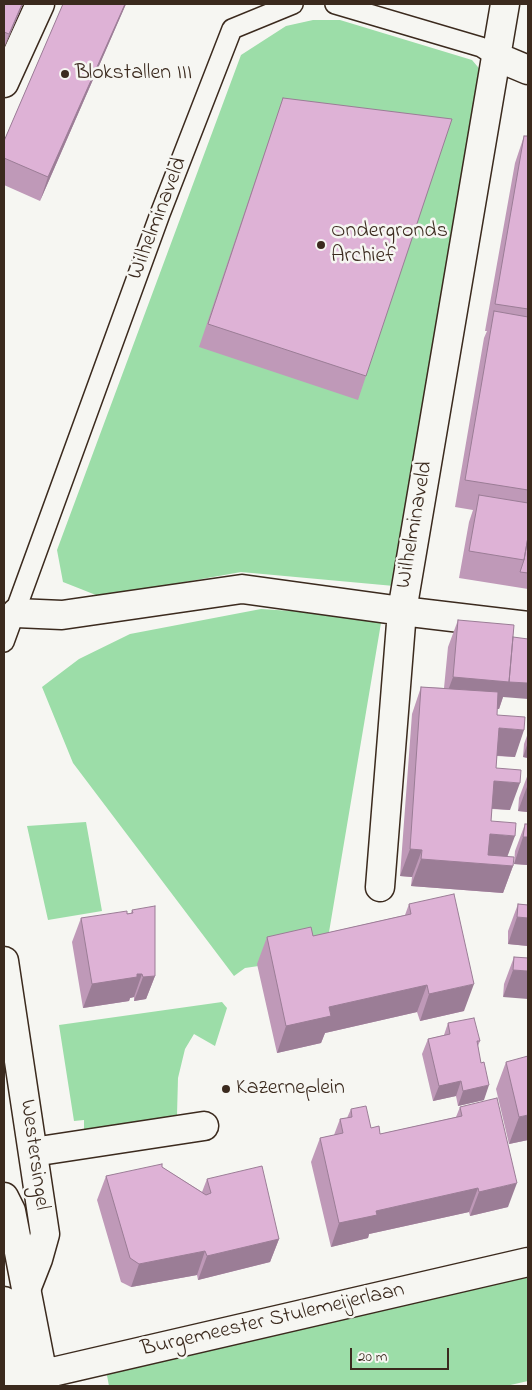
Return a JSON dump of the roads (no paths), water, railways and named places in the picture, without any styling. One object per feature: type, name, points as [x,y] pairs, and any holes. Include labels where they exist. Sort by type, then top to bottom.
[{"type":"street","points":[[7,69],[40,4]]},
{"type":"street","name":"Wilhelminaveld","points":[[16,613],[62,615],[242,589],[402,611],[505,4]]},
{"type":"street","points":[[497,57],[528,70]]},
{"type":"street","points":[[380,887],[402,611],[528,626]]},
{"type":"street","name":"Westersingel","points":[[4,961],[45,1234],[27,1287]]},
{"type":"street","points":[[33,1152],[204,1126]]},
{"type":"street","name":"Westersingel","points":[[4,1197],[11,1211],[27,1287],[31,1382]]},
{"type":"street","name":"Burgemeester Stulemeijerlaan","points":[[31,1382],[528,1262]]},
{"type":"street","points":[[4,1301],[31,1382]]},
{"type":"lane","name":"Wilhelminaveld","points":[[4,642],[160,214],[232,29],[293,4]]},
{"type":"lane","points":[[335,4],[481,47],[497,57]]},
{"type":"place","name":"Blokstallen III","points":[[65,74]]},
{"type":"place","name":"Ondergronds Archief","points":[[321,245]]},
{"type":"place","name":"Kazerneplein","points":[[226,1089]]}]
